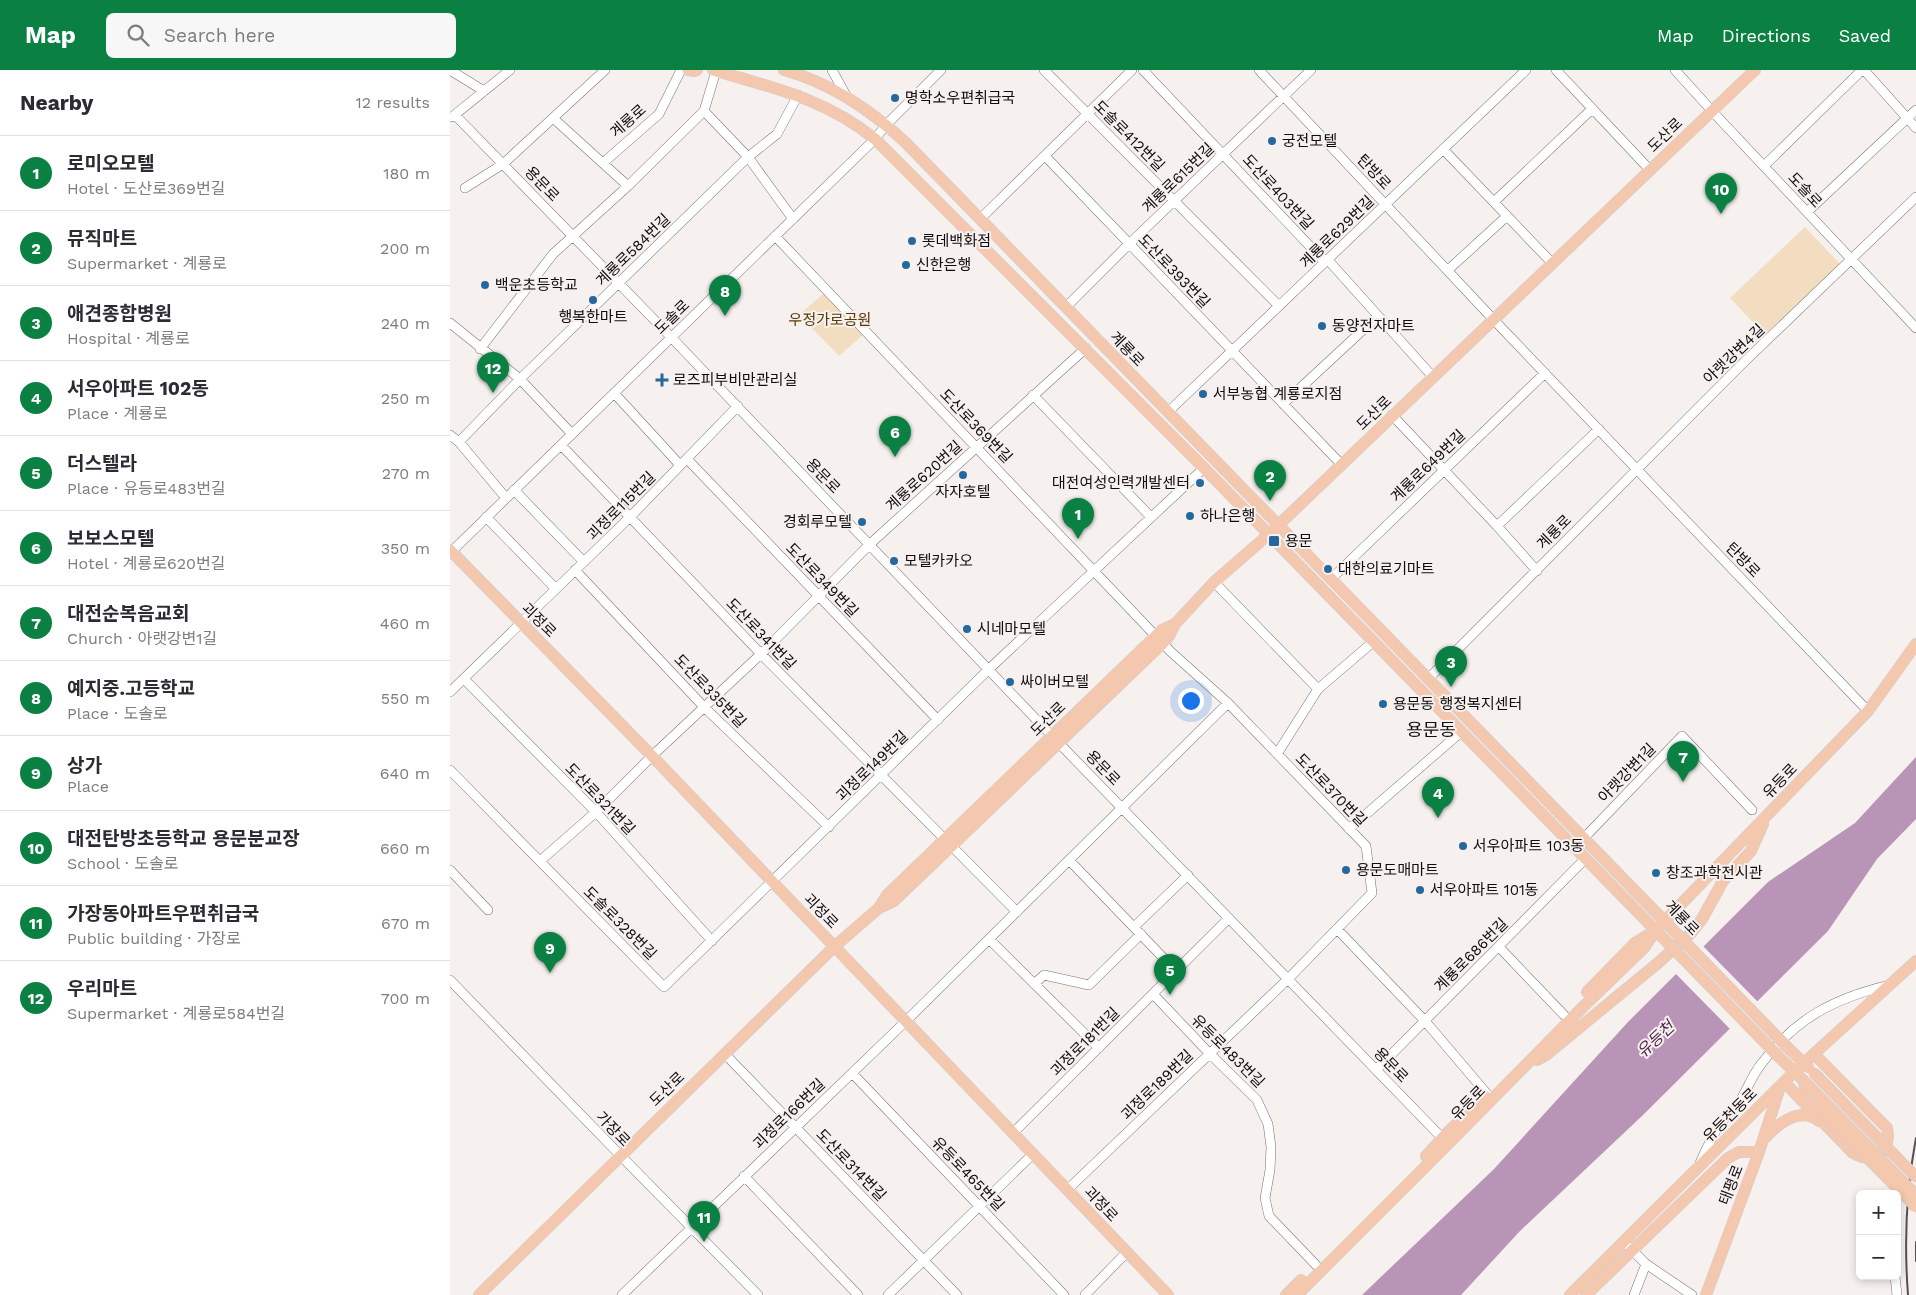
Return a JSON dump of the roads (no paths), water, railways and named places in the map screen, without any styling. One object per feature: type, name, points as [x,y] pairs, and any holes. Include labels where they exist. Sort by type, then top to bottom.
[{"type":"main road","points":[[688,70],[697,70]]},
{"type":"main road","name":"계룡로","points":[[714,70],[798,95],[857,125],[875,139],[1086,348],[1916,1195]]},
{"type":"main road","name":"도산로","points":[[479,1295],[835,946],[879,908],[894,901],[948,843],[1160,639],[1169,636],[1175,624],[1214,582],[1268,534],[1755,70]]},
{"type":"main road","name":"계룡로","points":[[794,71],[826,86],[872,113],[886,125],[1916,1177]]},
{"type":"main road","name":"괴정로","points":[[450,552],[652,756],[1168,1295]]},
{"type":"main road","name":"유등로","points":[[1297,1295],[1564,1015],[1635,944],[1656,930],[1665,921],[1868,710],[1916,644]]},
{"type":"main road","points":[[1523,1068],[1546,1056],[1658,963],[1690,933],[1702,919],[1723,881],[1751,851],[1765,817]]},
{"type":"main road","name":"유등로","points":[[1286,1295],[1433,1150],[1523,1068],[1644,948],[1656,930]]},
{"type":"main road","name":"유등천동로","points":[[1586,1295],[1627,1246],[1698,1168],[1794,1072],[1916,961]]},
{"type":"main road","points":[[1782,1084],[1850,1150],[1859,1156],[1872,1158],[1878,1155],[1887,1145],[1889,1136],[1887,1128],[1814,1054]]},
{"type":"main road","points":[[1814,1072],[1822,1073],[1916,1167]]},
{"type":"main road","points":[[1804,1081],[1809,1097],[1819,1109],[1916,1207]]},
{"type":"main road","name":"태평로","points":[[1706,1295],[1764,1140],[1782,1084]]},
{"type":"main road","points":[[1764,1140],[1776,1126],[1793,1116],[1802,1115],[1815,1118],[1825,1126]]},
{"type":"main road","name":"유등천동로","points":[[1570,1295],[1728,1158],[1739,1152],[1759,1152]]},
{"type":"street","points":[[450,70],[484,91]]},
{"type":"street","points":[[452,117],[510,70]]},
{"type":"street","points":[[503,164],[605,70]]},
{"type":"street","name":"계룡로","points":[[603,163],[659,114],[681,70]]},
{"type":"street","points":[[480,349],[553,254],[628,186],[704,111],[714,70]]},
{"type":"street","name":"도솔로","points":[[450,552],[875,139],[886,125],[941,70]]},
{"type":"street","name":"도솔로412번길","points":[[1044,70],[1279,306]]},
{"type":"street","points":[[980,219],[1132,70]]},
{"type":"street","name":"도산로403번길","points":[[1143,70],[1322,259],[1328,260],[1433,377]]},
{"type":"street","name":"탄방로","points":[[1259,70],[1493,319],[1868,710]]},
{"type":"street","name":"계룡로615번길","points":[[1066,308],[1174,200],[1311,70]]},
{"type":"street","name":"계룡로629번길","points":[[1168,412],[1526,70]]},
{"type":"street","points":[[1556,70],[1650,170]]},
{"type":"street","points":[[1764,166],[1863,70],[1916,128]]},
{"type":"street","points":[[836,72],[848,99]]},
{"type":"street","name":"도솔로","points":[[1680,72],[1712,111],[1916,328]]},
{"type":"street","name":"계룡로584번길","points":[[459,442],[520,379],[748,157],[777,134],[798,95]]},
{"type":"street","points":[[1494,202],[1592,109]]},
{"type":"street","points":[[1807,212],[1916,110]]},
{"type":"street","points":[[704,111],[748,157],[793,219]]},
{"type":"street","name":"용문로","points":[[452,117],[503,164],[619,283],[1445,1141]]},
{"type":"street","points":[[553,118],[628,186]]},
{"type":"street","points":[[1443,148],[1552,263]]},
{"type":"street","name":"도산로393번길","points":[[1045,156],[1341,464]]},
{"type":"street","name":"용문로","points":[[465,188],[503,164]]},
{"type":"street","name":"아랫강변4길","points":[[1638,470],[1740,366],[1916,197]]},
{"type":"street","points":[[1448,270],[1507,216]]},
{"type":"street","name":"도산로369번길","points":[[775,236],[1160,639]]},
{"type":"street","points":[[1283,404],[1378,316]]},
{"type":"street","points":[[450,323],[480,349],[520,379],[572,434]]},
{"type":"street","name":"계룡로620번길","points":[[540,862],[596,812],[652,756],[705,708],[870,544],[1086,348]]},
{"type":"street","name":"계룡로649번길","points":[[1331,579],[1545,373]]},
{"type":"street","points":[[614,394],[680,465]]},
{"type":"street","points":[[1033,395],[1151,517]]},
{"type":"street","name":"괴정로115번길","points":[[450,692],[630,517],[738,406]]},
{"type":"street","points":[[1392,415],[1537,571]]},
{"type":"street","points":[[1497,526],[1598,429]]},
{"type":"street","points":[[450,435],[459,442],[506,498]]},
{"type":"street","name":"도산로341번길","points":[[560,445],[761,654],[948,843]]},
{"type":"street","name":"도산로349번길","points":[[687,459],[938,720]]},
{"type":"street","name":"괴정로149번길","points":[[773,882],[990,669],[1204,468]]},
{"type":"street","name":"계룡로","points":[[1428,679],[1638,470]]},
{"type":"street","points":[[514,490],[584,562]]},
{"type":"street","points":[[486,518],[556,589]]},
{"type":"street","name":"도산로335번길","points":[[575,570],[705,708],[828,828]]},
{"type":"street","points":[[1214,582],[1318,689]]},
{"type":"street","name":"도산로370번길","points":[[1160,639],[1228,703],[1366,846],[1372,893],[1288,979]]},
{"type":"street","points":[[1277,754],[1318,689],[1373,642]]},
{"type":"street","name":"도산로321번길","points":[[464,679],[596,812],[712,941]]},
{"type":"street","name":"용문로","points":[[1122,807],[1228,703]]},
{"type":"street","points":[[1349,829],[1461,732]]},
{"type":"street","name":"아랫강변1길","points":[[1584,838],[1682,736],[1752,810]]},
{"type":"street","name":"도솔로328번길","points":[[450,770],[664,987],[773,882]]},
{"type":"street","name":"괴정로166번길","points":[[622,1295],[906,1021],[1122,807]]},
{"type":"street","points":[[948,843],[1017,912]]},
{"type":"street","name":"계룡로686번길","points":[[1376,1070],[1585,859]]},
{"type":"street","points":[[1069,860],[1176,971]]},
{"type":"street","points":[[450,870],[488,910]]},
{"type":"street","points":[[1134,927],[1188,876]]},
{"type":"street","name":"괴정로181번길","points":[[1013,1133],[1229,918]]},
{"type":"street","points":[[1337,929],[1425,1022],[1487,1094]]},
{"type":"street","points":[[1034,984],[1044,975],[1090,985],[1141,934]]},
{"type":"street","points":[[989,939],[1099,1048]]},
{"type":"street","points":[[1499,947],[1564,1015]]},
{"type":"street","name":"괴정로189번길","points":[[1067,1190],[1288,979]]},
{"type":"street","name":"가장로","points":[[450,980],[758,1295]]},
{"type":"street","points":[[1698,1168],[1709,1140],[1738,1104],[1762,1063],[1798,1024],[1826,1006],[1842,999],[1889,985]]},
{"type":"street","name":"유등로483번길","points":[[1153,994],[1257,1100],[1268,1124],[1271,1147],[1270,1170],[1265,1198],[1269,1216],[1316,1266]]},
{"type":"street","name":"도산로314번길","points":[[725,1054],[958,1295]]},
{"type":"street","name":"유등로465번길","points":[[852,1072],[1064,1295]]},
{"type":"street","points":[[888,1295],[1032,1154]]},
{"type":"street","points":[[1878,1155],[1891,1190]]},
{"type":"street","points":[[744,1176],[858,1295]]},
{"type":"street","points":[[1627,1246],[1646,1264],[1692,1295]]},
{"type":"street","points":[[1085,1295],[1126,1253]]},
{"type":"street","points":[[1634,1295],[1646,1264]]},
{"type":"street","points":[[1895,1280],[1897,1295]]},
{"type":"water","name":"유등천","points":[[1916,757],[1916,819],[1877,859],[1828,931],[1643,1115],[1520,1231],[1461,1295],[1362,1295],[1494,1169],[1628,1022],[1768,882],[1855,823]]},
{"type":"railway","points":[[1908,1295],[1907,1216],[1916,1138]]},
{"type":"railway","points":[[1916,1242],[1916,1261]]},
{"type":"place","name":"명학소우편취급국","points":[[895,98]]},
{"type":"place","name":"궁전모텔","points":[[1272,141]]},
{"type":"place","name":"대전탄방초등학교 용문분교장","points":[[1721,214]]},
{"type":"place","name":"롯데백화점","points":[[912,241]]},
{"type":"place","name":"신한은행","points":[[906,265]]},
{"type":"place","name":"백운초등학교","points":[[485,285]]},
{"type":"place","name":"행복한마트","points":[[593,300]]},
{"type":"place","name":"예지중.고등학교","points":[[725,316]]},
{"type":"place","name":"동양전자마트","points":[[1322,326]]},
{"type":"place","name":"로즈피부비만관리실","points":[[662,380]]},
{"type":"place","name":"우리마트","points":[[493,393]]},
{"type":"place","name":"서부농협 계룡로지점","points":[[1203,394]]},
{"type":"place","name":"보보스모텔","points":[[895,457]]},
{"type":"place","name":"자자호텔","points":[[963,475]]},
{"type":"place","name":"대전여성인력개발센터","points":[[1200,483]]},
{"type":"place","name":"뮤직마트","points":[[1270,501]]},
{"type":"place","name":"하나은행","points":[[1190,516]]},
{"type":"place","name":"경회루모텔","points":[[862,522]]},
{"type":"place","name":"로미오모텔","points":[[1078,539]]},
{"type":"place","name":"용문","points":[[1274,541]]},
{"type":"place","name":"모텔카카오","points":[[894,561]]},
{"type":"place","name":"대한의료기마트","points":[[1328,569]]},
{"type":"place","name":"시네마모텔","points":[[967,629]]},
{"type":"place","name":"싸이버모텔","points":[[1010,682]]},
{"type":"place","name":"애견종합병원","points":[[1451,687]]},
{"type":"place","name":"용문동 행정복지센터","points":[[1383,704]]},
{"type":"place","name":"대전순복음교회","points":[[1683,782]]},
{"type":"place","name":"서우아파트 102동","points":[[1438,818]]},
{"type":"place","name":"서우아파트 103동","points":[[1463,846]]},
{"type":"place","name":"용문도매마트","points":[[1346,870]]},
{"type":"place","name":"창조과학전시관","points":[[1656,873]]},
{"type":"place","name":"서우아파트 101동","points":[[1420,890]]},
{"type":"place","name":"상가","points":[[550,973]]},
{"type":"place","name":"더스텔라","points":[[1170,995]]},
{"type":"place","name":"가장동아파트우편취급국","points":[[704,1242]]},
{"type":"district","name":"용문동","points":[[1431,730]]},
{"type":"park label","name":"우정가로공원","points":[[830,320]]}]
